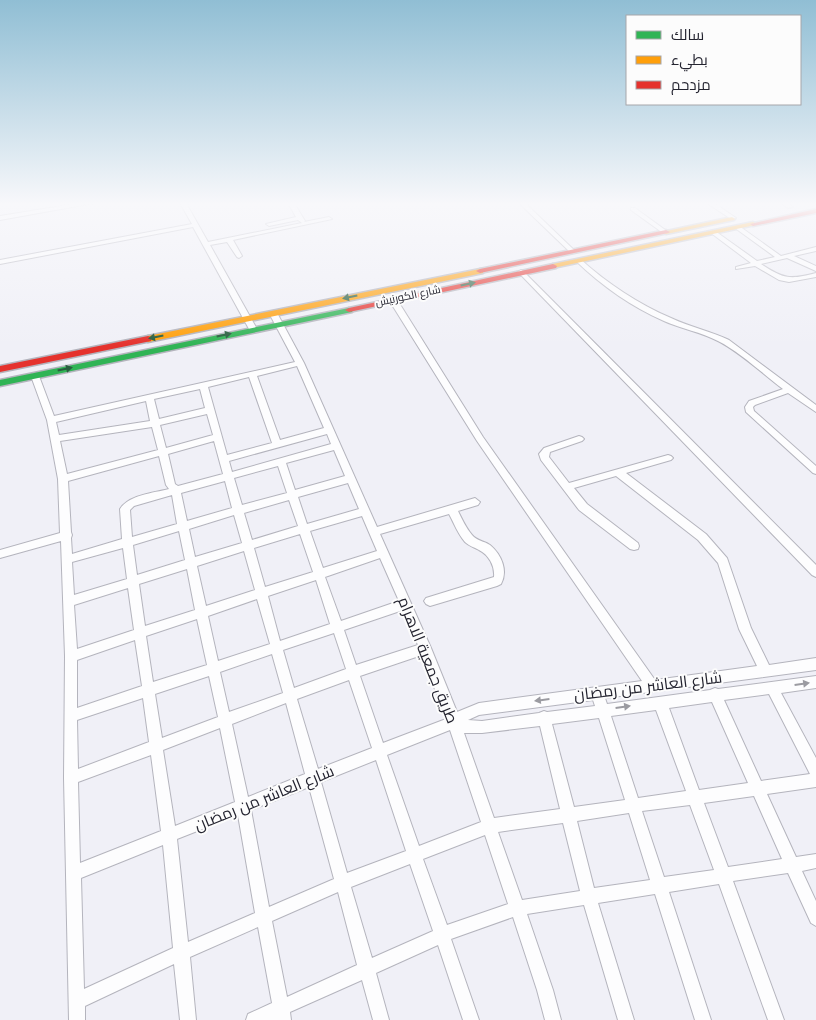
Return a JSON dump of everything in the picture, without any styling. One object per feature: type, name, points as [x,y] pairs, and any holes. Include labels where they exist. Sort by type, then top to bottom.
[{"type":"main road","name":"شارع الكورنيش","points":[[594,252],[599,251]]},
{"type":"main road","name":"شارع الكورنيش","points":[[0,383],[253,329],[276,318],[602,251]]},
{"type":"main road","name":"شارع الكورنيش","points":[[0,369],[247,318],[276,318],[393,300],[521,272],[575,256]]},
{"type":"street","points":[[0,262],[60,251]]},
{"type":"street","points":[[210,251],[253,329]]},
{"type":"street","points":[[236,251],[239,256]]},
{"type":"street","points":[[570,251],[638,304],[662,317],[714,335],[726,342],[816,410]]},
{"type":"street","points":[[739,251],[756,263],[788,280],[816,275]]},
{"type":"street","points":[[770,251],[780,258]]},
{"type":"street","points":[[738,268],[810,251]]},
{"type":"street","points":[[788,256],[816,269]]},
{"type":"street","points":[[521,272],[816,572]]},
{"type":"street","points":[[393,300],[480,439],[652,685]]},
{"type":"street","name":"طريق جمعية الاهرام","points":[[276,318],[300,363],[425,648],[454,722],[490,826],[553,1020]]},
{"type":"street","points":[[51,420],[300,363]]},
{"type":"street","points":[[252,374],[277,444]]},
{"type":"street","points":[[35,376],[51,420],[63,479],[68,559],[77,1020]]},
{"type":"street","points":[[204,385],[381,1020]]},
{"type":"street","points":[[790,389],[752,403],[749,407],[754,417],[815,469]]},
{"type":"street","points":[[149,398],[171,484],[176,490],[243,806],[282,1014]]},
{"type":"street","points":[[55,439],[156,423],[210,410]]},
{"type":"street","points":[[224,459],[330,430]]},
{"type":"street","points":[[63,479],[218,437]]},
{"type":"street","points":[[579,439],[547,450],[544,454],[547,463],[587,511],[634,546]]},
{"type":"street","points":[[188,1020],[170,835],[127,542],[125,511],[127,505],[337,446]]},
{"type":"street","points":[[566,487],[668,458]]},
{"type":"street","points":[[281,462],[471,1020]]},
{"type":"street","points":[[619,473],[702,537],[723,561],[745,629],[765,670]]},
{"type":"street","points":[[68,559],[351,478]]},
{"type":"street","points":[[375,532],[475,502]]},
{"type":"street","points":[[430,601],[497,581],[501,576],[501,572],[488,550],[470,540],[452,509]]},
{"type":"street","points":[[68,602],[191,562],[365,511]]},
{"type":"street","points":[[0,554],[66,535]]},
{"type":"street","points":[[70,656],[383,553]]},
{"type":"street","points":[[71,716],[406,604]]},
{"type":"street","points":[[71,778],[354,672],[425,648]]},
{"type":"street","name":"شارع العاشر من رمضان","points":[[74,873],[454,722],[462,716],[479,709],[816,664]]},
{"type":"street","name":"شارع العاشر من رمضان","points":[[454,722],[463,726],[482,726],[816,682]]},
{"type":"street","points":[[772,688],[816,772]]},
{"type":"street","points":[[597,693],[703,1020]]},
{"type":"street","points":[[715,694],[816,918]]},
{"type":"street","points":[[660,702],[776,1020]]},
{"type":"street","points":[[544,717],[589,897],[626,1020]]},
{"type":"street","points":[[77,1001],[264,916],[342,883],[490,826],[816,780]]},
{"type":"street","points":[[254,1020],[282,1014],[366,969],[442,936],[517,908],[816,861]]},
{"type":"traffic: fast","points":[[0,383],[349,310]]},
{"type":"traffic: slow","points":[[553,266],[626,251]]},
{"type":"traffic: slow","points":[[148,339],[480,271]]},
{"type":"traffic: jam","points":[[480,271],[577,251]]},
{"type":"traffic: jam","points":[[349,310],[553,266]]},
{"type":"traffic: jam","points":[[0,369],[148,339]]}]
